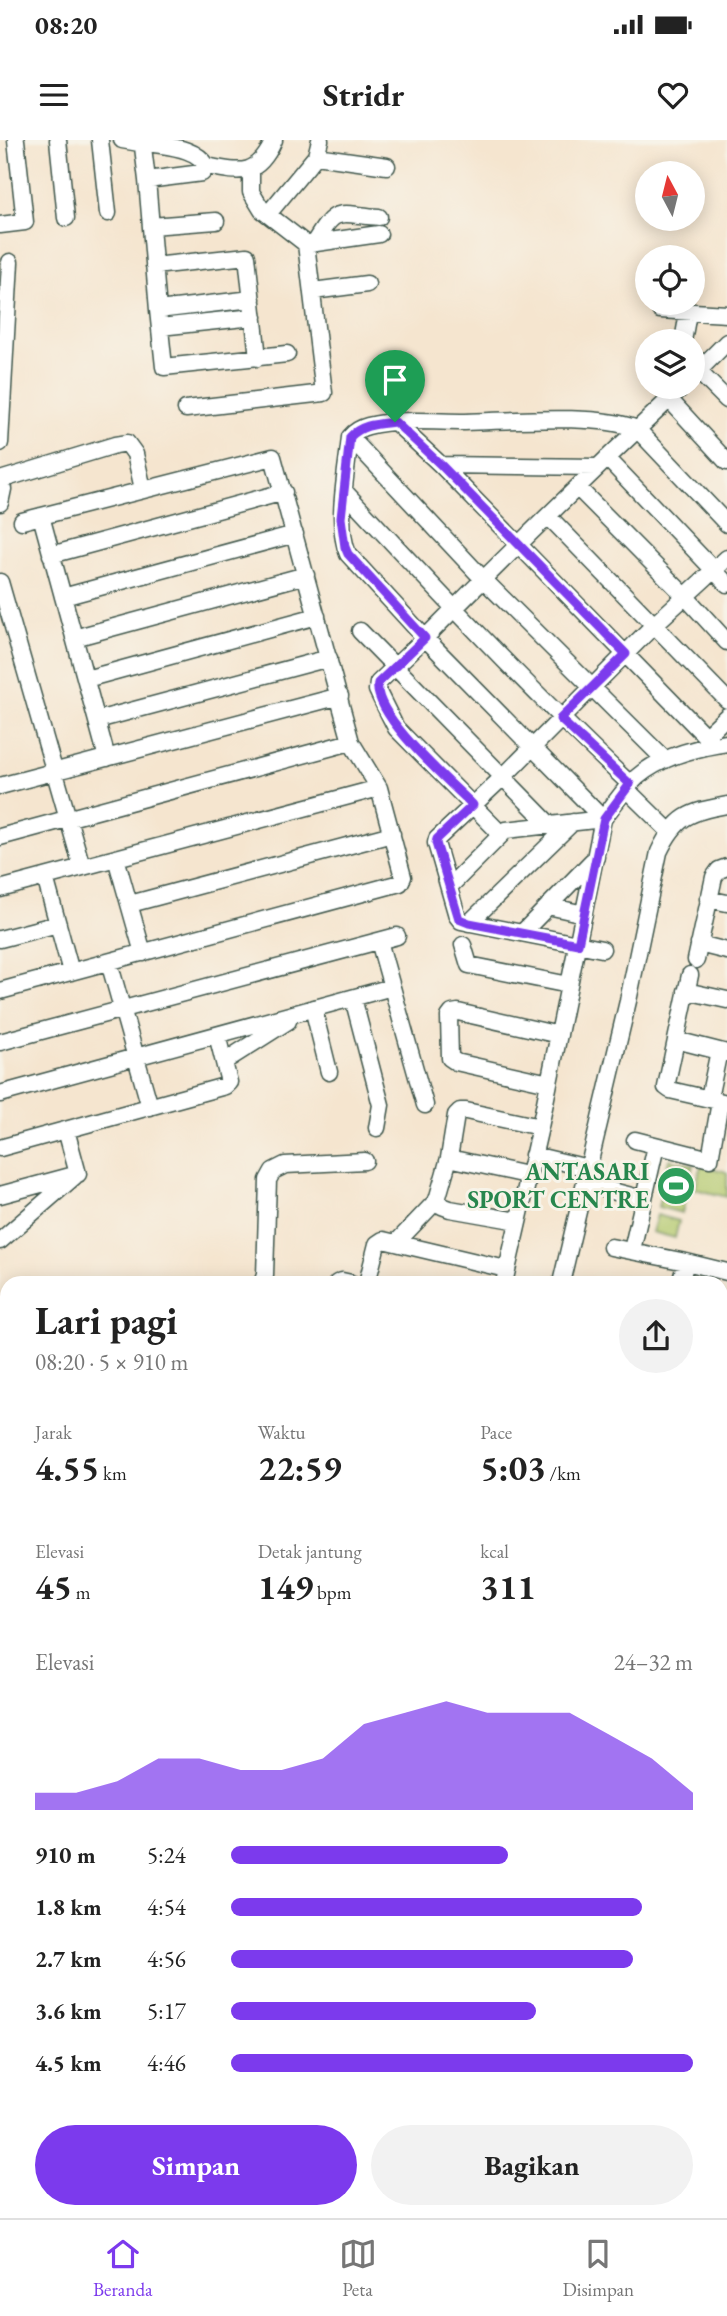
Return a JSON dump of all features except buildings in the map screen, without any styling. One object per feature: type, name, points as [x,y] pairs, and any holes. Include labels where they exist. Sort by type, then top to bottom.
[{"type":"street","points":[[0,225],[25,222],[16,140]]},
{"type":"street","points":[[58,140],[66,218]]},
{"type":"street","points":[[100,140],[108,213]]},
{"type":"street","points":[[122,140],[199,155],[207,166],[238,172],[251,170],[260,162],[274,140]]},
{"type":"street","points":[[268,214],[316,156],[320,140]]},
{"type":"street","points":[[145,144],[143,147],[164,367],[287,354]]},
{"type":"street","points":[[316,156],[387,166]]},
{"type":"street","points":[[147,180],[202,173],[207,166]]},
{"type":"street","points":[[251,170],[251,192],[262,210],[310,243],[379,234]]},
{"type":"street","points":[[186,409],[324,393],[310,243],[328,219],[336,214],[379,217]]},
{"type":"street","points":[[151,226],[216,221]]},
{"type":"street","points":[[155,266],[247,256],[258,358]]},
{"type":"street","points":[[0,443],[10,262]]},
{"type":"street","points":[[313,291],[367,284]]},
{"type":"street","points":[[158,310],[252,299]]},
{"type":"street","points":[[705,313],[727,314]]},
{"type":"street","points":[[160,327],[254,317]]},
{"type":"street","points":[[705,364],[727,342]]},
{"type":"street","points":[[705,381],[727,400]]},
{"type":"street","points":[[501,834],[390,719],[376,686],[668,399]]},
{"type":"street","points":[[680,399],[727,463]]},
{"type":"street","points":[[604,819],[425,638],[348,554],[341,518],[350,437],[356,430],[367,426],[395,422],[571,421],[623,424],[637,429],[727,524]]},
{"type":"street","points":[[395,422],[716,741]]},
{"type":"street","points":[[350,437],[483,579],[665,760]]},
{"type":"street","points":[[0,503],[0,480],[127,443],[135,454],[143,489]]},
{"type":"street","points":[[0,991],[400,883],[403,877],[379,788],[351,742],[276,460],[271,456],[22,521]]},
{"type":"street","points":[[441,465],[602,463],[727,584]]},
{"type":"street","points":[[578,488],[727,642]]},
{"type":"street","points":[[51,555],[284,492]]},
{"type":"street","points":[[345,492],[453,609],[669,831]]},
{"type":"street","points":[[41,516],[107,758]]},
{"type":"street","points":[[549,517],[727,700]]},
{"type":"street","points":[[63,597],[295,534]]},
{"type":"street","points":[[602,949],[459,919],[437,839],[503,777],[655,624],[727,558]]},
{"type":"street","points":[[74,638],[306,575]]},
{"type":"street","points":[[0,582],[82,867]]},
{"type":"street","points":[[86,679],[317,616]]},
{"type":"street","points":[[360,631],[550,825]]},
{"type":"street","points":[[97,720],[329,657]]},
{"type":"street","points":[[0,785],[340,696]]},
{"type":"street","points":[[369,1276],[379,1241],[396,1243],[505,1276],[540,1127],[604,819],[628,787],[665,760],[716,741],[727,716]]},
{"type":"street","points":[[0,837],[351,742]]},
{"type":"street","points":[[0,889],[379,788]]},
{"type":"street","points":[[563,1276],[628,1001],[659,852],[669,831],[688,815],[727,805]]},
{"type":"street","points":[[449,887],[508,830],[604,819]]},
{"type":"street","points":[[469,923],[573,822]]},
{"type":"street","points":[[130,904],[392,834]]},
{"type":"street","points":[[522,933],[596,856]]},
{"type":"street","points":[[116,858],[143,953]]},
{"type":"street","points":[[719,1101],[670,1090],[667,1087],[714,877],[719,870],[727,867]]},
{"type":"street","points":[[45,877],[71,972]]},
{"type":"street","points":[[708,899],[727,903]]},
{"type":"street","points":[[548,906],[584,914]]},
{"type":"street","points":[[0,939],[58,924]]},
{"type":"street","points":[[0,1042],[397,936]]},
{"type":"street","points":[[379,940],[425,1105]]},
{"type":"street","points":[[463,945],[470,965],[569,985]]},
{"type":"street","points":[[693,967],[727,951]]},
{"type":"street","points":[[109,962],[150,1107]]},
{"type":"street","points":[[693,967],[727,1000]]},
{"type":"street","points":[[0,1094],[392,987]]},
{"type":"street","points":[[353,998],[381,1105],[377,1128]]},
{"type":"street","points":[[225,1061],[308,1010]]},
{"type":"street","points":[[308,1010],[329,1072]]},
{"type":"street","points":[[549,1083],[456,1062],[450,1058],[448,1050],[449,1017],[458,1012],[559,1035]]},
{"type":"street","points":[[0,1148],[225,1086],[229,1082],[217,1035]]},
{"type":"street","points":[[676,1040],[723,1052],[710,1159]]},
{"type":"street","points":[[396,1243],[437,1200],[449,1158],[456,1115],[460,1111],[540,1127]]},
{"type":"street","points":[[66,1130],[78,1174]]},
{"type":"street","points":[[635,1140],[727,1163]]},
{"type":"street","points":[[632,1250],[656,1146]]},
{"type":"street","points":[[533,1156],[643,1199]]},
{"type":"street","points":[[449,1158],[527,1175]]},
{"type":"street","points":[[265,1276],[267,1188],[273,1171],[285,1166],[365,1161]]},
{"type":"street","points":[[0,1195],[78,1174]]},
{"type":"street","points":[[0,1241],[78,1174]]},
{"type":"street","points":[[437,1200],[450,1209],[518,1221]]},
{"type":"street","points":[[611,1247],[727,1272]]},
{"type":"street","points":[[682,1276],[686,1262]]},
{"type":"green space","name":"ANTASARI SPORT CENTRE","points":[[669,1159],[693,1165],[682,1213],[658,1207]]},
{"type":"green space","points":[[701,1165],[727,1172],[727,1197],[695,1189]]},
{"type":"green space","points":[[657,1215],[679,1221],[675,1238],[652,1232]]},
{"type":"place","name":"ANTASARI SPORT CENTRE","points":[[676,1186]]},
{"type":"route","points":[[395,422],[441,465],[626,654],[560,719],[630,784],[604,819],[578,944],[459,919],[436,843],[473,805],[396,728],[377,690],[378,683],[425,638],[348,554],[341,518],[350,437],[356,430],[367,426],[395,422]]}]
